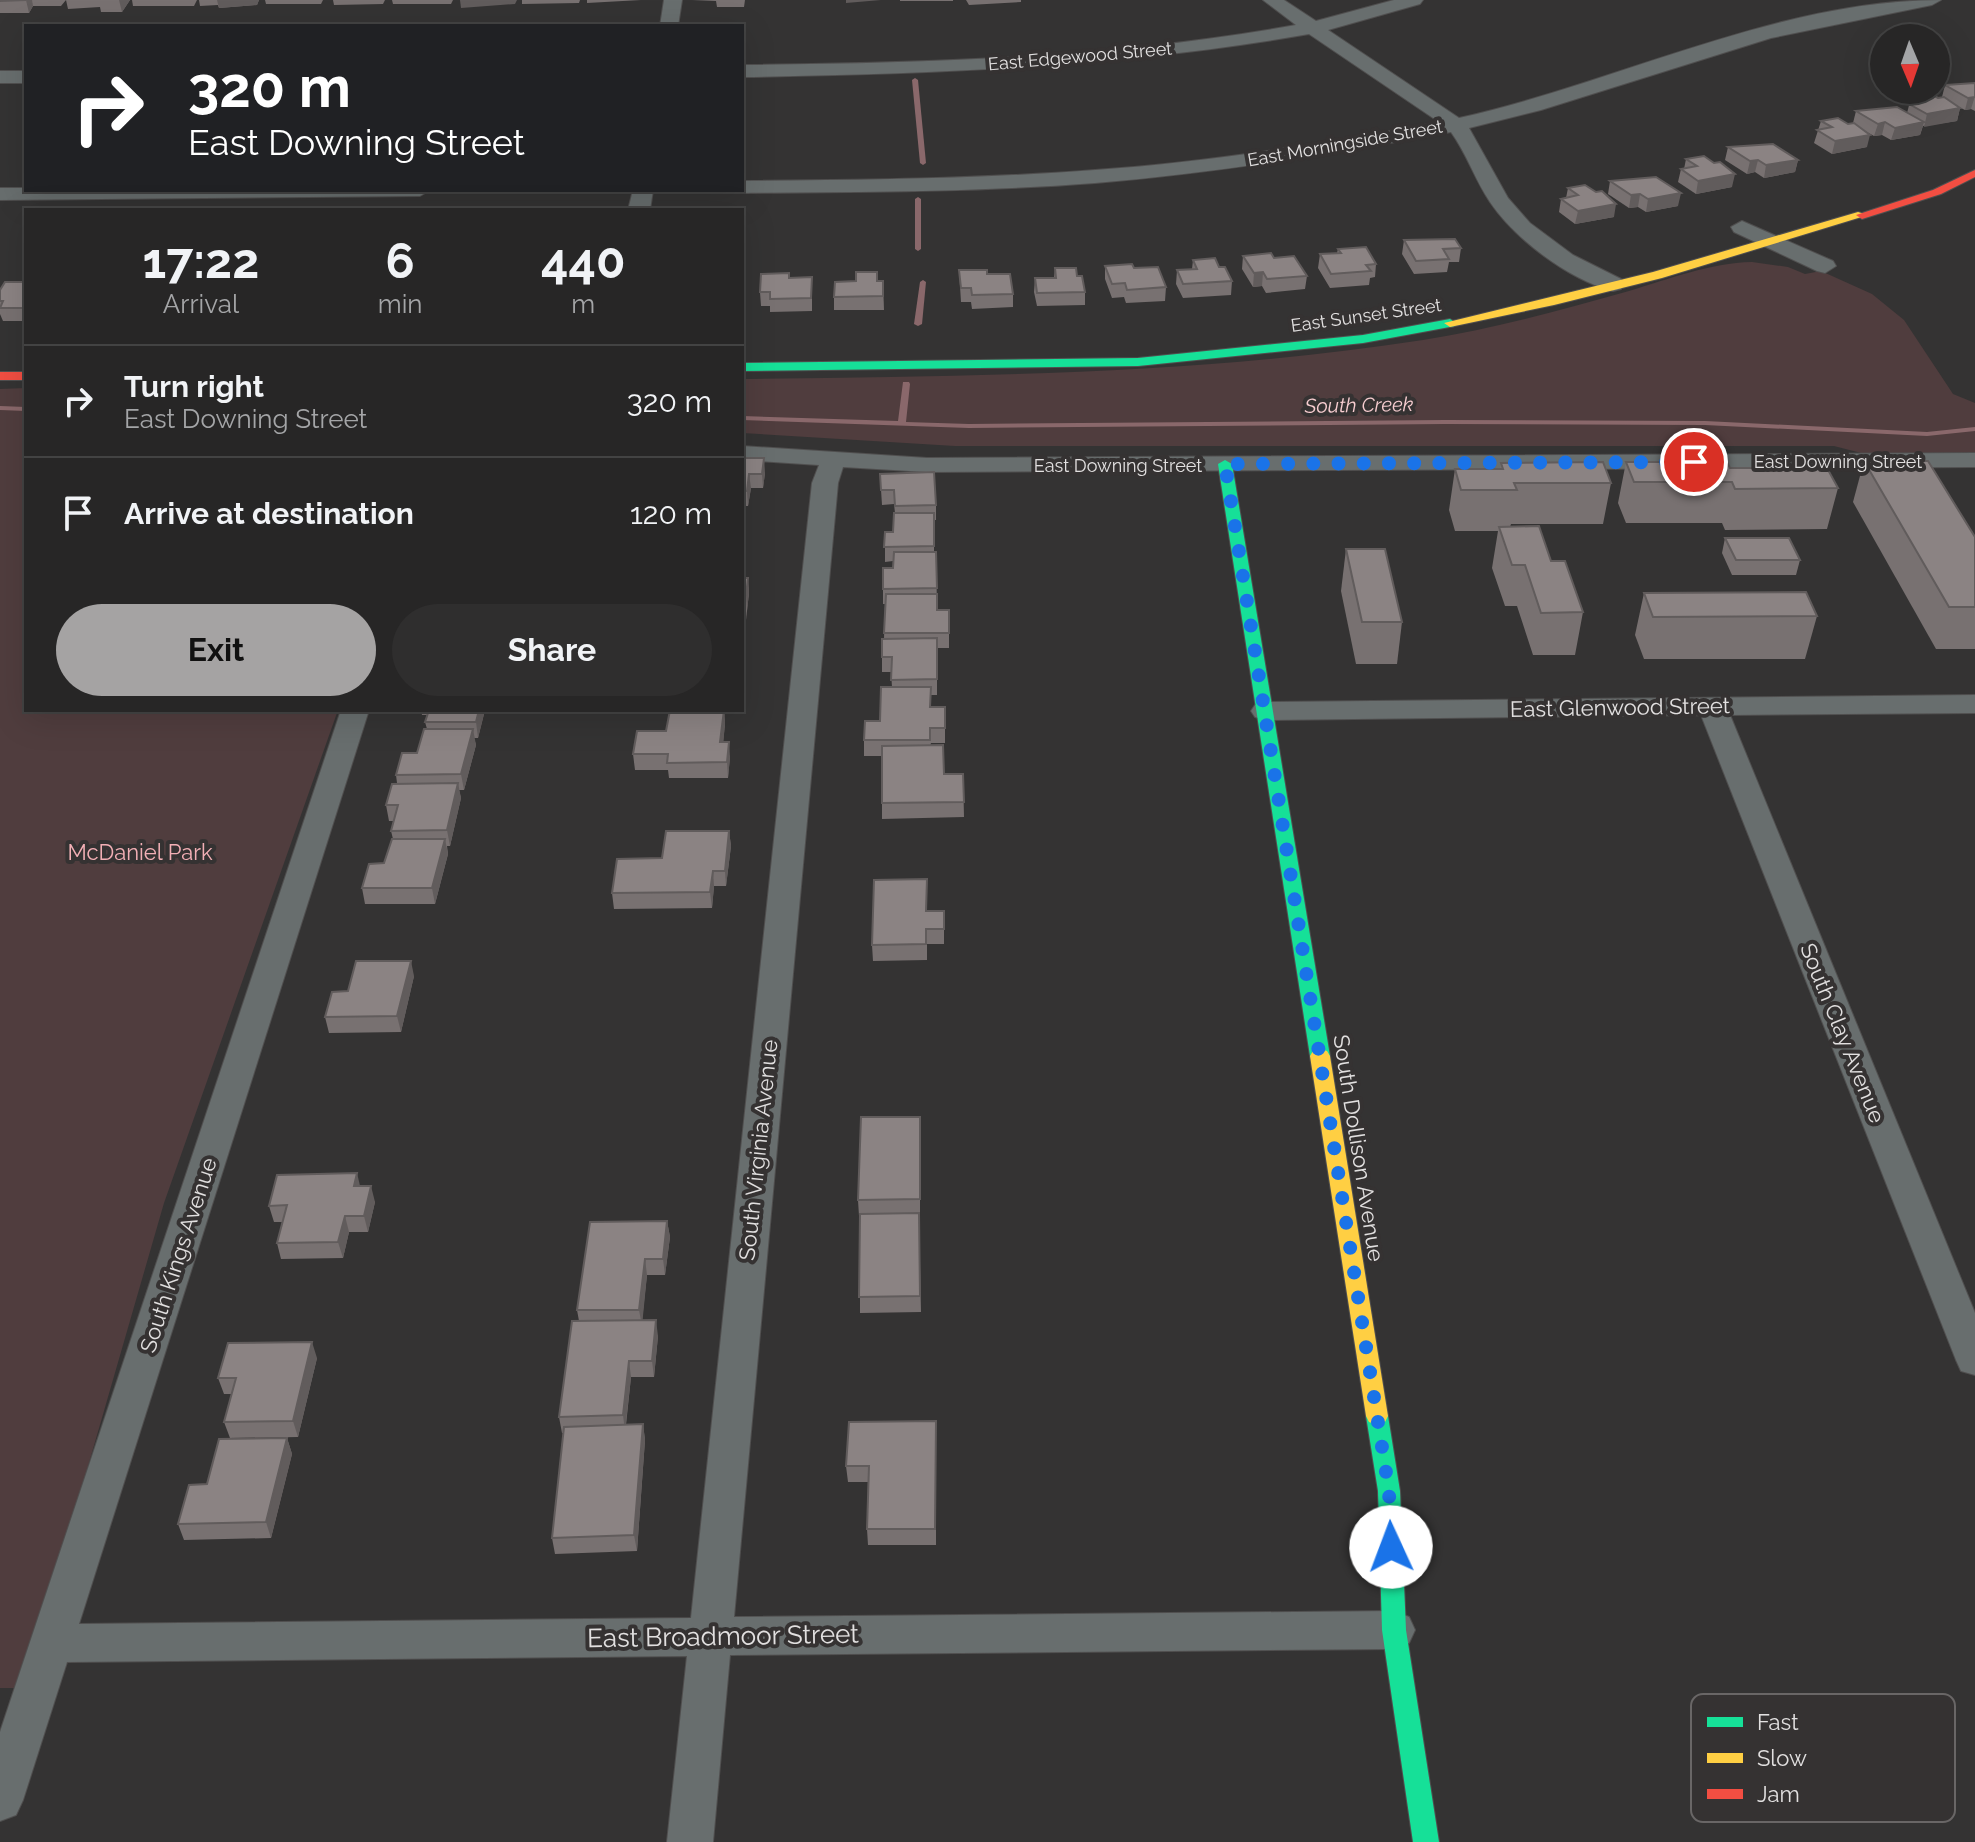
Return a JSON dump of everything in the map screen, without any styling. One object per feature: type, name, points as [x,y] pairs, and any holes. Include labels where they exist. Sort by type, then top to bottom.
[{"type":"main road","name":"East Sunset Street","points":[[1871,192],[1932,176],[1975,172]]},
{"type":"main road","name":"East Sunset Street","points":[[744,367],[1138,362],[1363,339],[1513,312],[1774,242],[1937,192],[1975,172]]},
{"type":"main road","points":[[1735,229],[1771,219]]},
{"type":"main road","points":[[1554,277],[1614,263]]},
{"type":"main road","points":[[0,376],[24,376]]},
{"type":"main road","name":"South Dollison Avenue","points":[[1225,464],[1389,1491],[1394,1630],[1426,1842]]},
{"type":"street","points":[[669,24],[673,0]]},
{"type":"street","points":[[1272,0],[1456,125],[1468,139],[1492,188],[1510,214],[1541,242],[1585,271],[1613,284]]},
{"type":"street","name":"East Edgewood Street","points":[[744,71],[957,67],[1074,59],[1315,27],[1414,0]]},
{"type":"street","name":"East Morningside Street","points":[[744,187],[1048,180],[1239,161],[1456,125],[1569,98],[1763,34],[1834,17],[1932,0]]},
{"type":"street","points":[[0,77],[24,77]]},
{"type":"street","points":[[0,194],[210,192]]},
{"type":"street","points":[[1735,229],[1774,242],[1825,266]]},
{"type":"street","name":"East Downing Street","points":[[744,453],[927,465],[1975,460]]},
{"type":"street","name":"South Virginia Avenue","points":[[690,1842],[708,1636],[825,483],[833,460]]},
{"type":"street","name":"East Glenwood Street","points":[[1265,711],[1975,704]]},
{"type":"street","name":"South Clay Avenue","points":[[1712,706],[1975,1360]]},
{"type":"street","name":"South Kings Avenue","points":[[0,1800],[354,712]]},
{"type":"street","name":"East Broadmoor Street","points":[[52,1643],[1394,1630]]},
{"type":"green space","points":[[1736,263],[1788,267],[1805,274],[1821,271],[1872,294],[1904,320],[1953,394],[1975,403],[1975,453],[1865,454],[1834,446],[955,446],[744,433],[744,379],[1083,372],[1338,352],[1475,330],[1578,305],[1705,268]]},
{"type":"green space","name":"McDaniel Park","points":[[24,388],[24,712],[337,712],[164,1203],[24,1688],[0,1688],[0,389]]},
{"type":"building","points":[[1975,83],[1975,97],[1968,98],[1950,88],[1950,85]]},
{"type":"building","points":[[1950,101],[1960,108],[1927,114],[1909,104],[1950,104]]},
{"type":"building","points":[[1897,107],[1924,122],[1895,128],[1885,122],[1878,124],[1856,111]]},
{"type":"building","points":[[1838,118],[1848,124],[1854,123],[1870,135],[1835,141],[1817,130],[1832,127],[1821,121]]},
{"type":"building","points":[[1773,144],[1798,160],[1766,165],[1758,160],[1750,161],[1728,147]]},
{"type":"building","points":[[1704,156],[1714,163],[1720,162],[1735,174],[1698,181],[1681,169],[1697,166],[1686,159]]},
{"type":"building","points":[[1656,177],[1681,193],[1648,199],[1640,194],[1631,195],[1610,181]]},
{"type":"building","points":[[1585,185],[1596,192],[1602,191],[1616,204],[1578,211],[1561,199],[1578,195],[1568,188]]},
{"type":"building","points":[[1455,239],[1461,248],[1443,249],[1449,259],[1416,261],[1404,240]]},
{"type":"building","points":[[1366,247],[1376,264],[1366,265],[1371,271],[1331,274],[1320,254],[1341,253],[1338,249]]},
{"type":"building","points":[[1271,253],[1274,258],[1294,256],[1307,276],[1267,279],[1263,272],[1254,273],[1243,256]]},
{"type":"building","points":[[1215,258],[1219,267],[1225,267],[1232,281],[1183,284],[1177,270],[1197,269],[1193,260]]},
{"type":"building","points":[[1132,264],[1134,268],[1158,267],[1166,287],[1127,290],[1125,283],[1112,284],[1105,266]]},
{"type":"building","points":[[1055,268],[1076,268],[1077,276],[1082,276],[1085,292],[1037,293],[1035,278],[1056,278]]},
{"type":"building","points":[[959,270],[1010,274],[1013,294],[972,295],[971,288],[961,288]]},
{"type":"building","points":[[856,272],[877,272],[877,281],[883,281],[883,296],[834,297],[835,282],[856,281]]},
{"type":"building","points":[[789,273],[789,278],[812,277],[811,298],[770,299],[770,292],[760,292],[761,274]]},
{"type":"building","points":[[5,282],[24,282],[24,308],[0,308],[3,301],[0,301],[0,290]]},
{"type":"building","points":[[744,458],[764,458],[762,474],[749,474],[747,491],[744,491]]},
{"type":"building","points":[[1864,461],[1928,461],[1975,537],[1975,607],[1949,607]]},
{"type":"building","points":[[1603,462],[1611,483],[1514,483],[1517,490],[1461,490],[1455,469],[1503,469],[1501,463]]},
{"type":"building","points":[[1626,462],[1727,462],[1730,468],[1827,468],[1838,488],[1735,489],[1732,482],[1634,482]]},
{"type":"building","points":[[934,472],[936,505],[895,506],[894,490],[881,490],[880,474]]},
{"type":"building","points":[[894,513],[934,513],[934,546],[884,547],[885,532],[893,532]]},
{"type":"building","points":[[1539,526],[1551,561],[1565,561],[1583,612],[1541,613],[1525,565],[1512,565],[1499,527]]},
{"type":"building","points":[[1725,538],[1789,538],[1800,560],[1736,560]]},
{"type":"building","points":[[1346,549],[1385,549],[1402,622],[1362,622]]},
{"type":"building","points":[[894,552],[936,552],[937,588],[883,589],[883,568],[893,568]]},
{"type":"building","points":[[744,578],[748,578],[746,595]]},
{"type":"building","points":[[1806,592],[1817,616],[1653,617],[1644,593]]},
{"type":"building","points":[[886,594],[937,594],[937,610],[949,610],[949,633],[884,633]]},
{"type":"building","points":[[937,638],[937,679],[891,680],[892,657],[882,657],[882,639]]},
{"type":"building","points":[[881,687],[931,687],[930,707],[945,707],[945,728],[930,728],[930,740],[864,740],[865,721],[880,721]]},
{"type":"building","points":[[428,712],[478,712],[476,722],[425,722]]},
{"type":"building","points":[[670,712],[724,712],[720,742],[729,742],[727,762],[667,763],[668,754],[633,754],[637,731],[666,731]]},
{"type":"building","points":[[424,729],[473,729],[461,774],[396,775],[402,753],[417,753]]},
{"type":"building","points":[[943,745],[944,774],[963,774],[964,802],[882,803],[882,746]]},
{"type":"building","points":[[458,783],[447,830],[391,831],[398,805],[386,805],[392,784]]},
{"type":"building","points":[[666,831],[729,831],[725,871],[713,871],[710,892],[612,893],[617,859],[662,858]]},
{"type":"building","points":[[392,839],[445,839],[432,888],[362,888],[369,864],[384,863]]},
{"type":"building","points":[[927,879],[926,911],[944,911],[944,929],[926,929],[926,944],[872,945],[874,880]]},
{"type":"building","points":[[356,961],[411,961],[397,1016],[325,1017],[332,992],[348,991]]},
{"type":"building","points":[[861,1117],[920,1117],[920,1199],[858,1200]]},
{"type":"building","points":[[357,1173],[354,1186],[371,1186],[364,1216],[345,1216],[338,1242],[277,1243],[287,1205],[269,1206],[277,1175]]},
{"type":"building","points":[[919,1213],[920,1296],[859,1297],[860,1214]]},
{"type":"building","points":[[667,1221],[663,1259],[645,1259],[639,1310],[577,1310],[590,1222]]},
{"type":"building","points":[[656,1320],[652,1361],[629,1361],[623,1415],[559,1417],[572,1321]]},
{"type":"building","points":[[312,1342],[293,1421],[224,1422],[236,1378],[218,1378],[228,1343]]},
{"type":"building","points":[[936,1421],[935,1529],[867,1529],[869,1466],[846,1466],[849,1422]]},
{"type":"building","points":[[643,1424],[634,1535],[552,1538],[564,1427]]},
{"type":"building","points":[[287,1438],[266,1522],[178,1524],[189,1485],[207,1484],[219,1439]]},
{"type":"waterway","points":[[915,80],[923,163]]},
{"type":"waterway","points":[[918,199],[918,249]]},
{"type":"waterway","points":[[918,324],[923,282]]},
{"type":"waterway","points":[[902,424],[906,384]]},
{"type":"waterway","name":"South Creek","points":[[0,408],[24,409]]},
{"type":"waterway","name":"South Creek","points":[[744,418],[902,424]]},
{"type":"waterway","name":"South Creek","points":[[902,424],[969,426],[1705,423],[1927,434],[1975,429]]},
{"type":"traffic: fast","points":[[744,367],[1138,362],[1363,339],[1450,323]]},
{"type":"traffic: fast","points":[[1225,464],[1320,1056]]},
{"type":"traffic: fast","points":[[1377,1416],[1389,1491],[1394,1630],[1426,1842]]},
{"type":"traffic: slow","points":[[1450,323],[1606,289],[1862,215]]},
{"type":"traffic: slow","points":[[1320,1056],[1377,1416]]},
{"type":"traffic: jam","points":[[1862,215],[1937,192],[1975,173]]},
{"type":"traffic: jam","points":[[0,376],[24,376]]},
{"type":"route","points":[[1391,1547],[1389,1491],[1225,464],[1694,462]]}]
